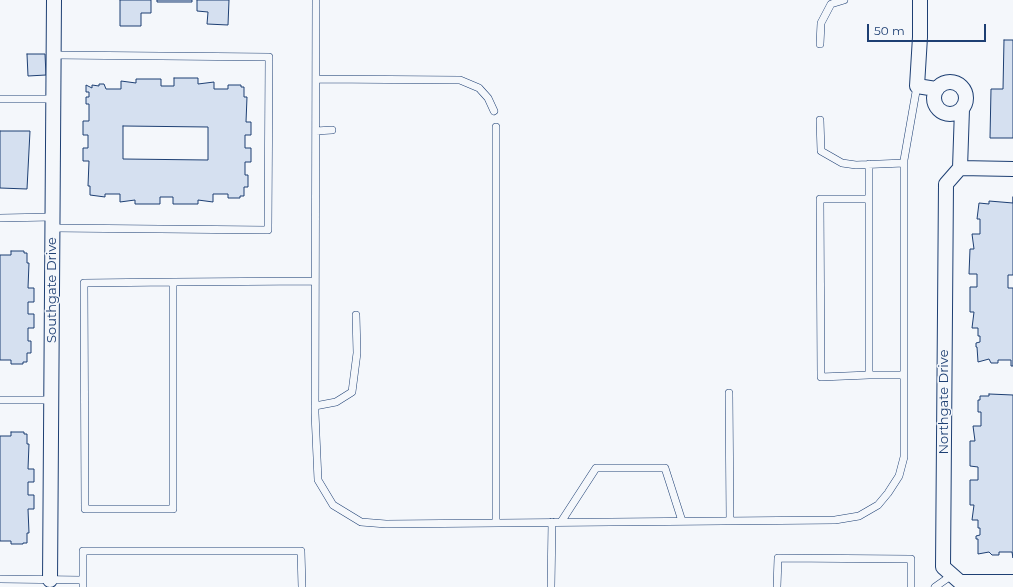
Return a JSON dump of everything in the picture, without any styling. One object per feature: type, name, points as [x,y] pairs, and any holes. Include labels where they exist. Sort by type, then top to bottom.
[{"type":"street","name":"Southgate Drive","points":[[50,580],[54,0]]},
{"type":"street","points":[[920,0],[920,37],[917,86],[936,89]]},
{"type":"street","points":[[962,109],[952,114],[941,112],[934,103],[933,97],[936,89],[941,84],[946,82],[956,83],[961,86],[966,95],[965,105],[962,109],[960,168],[1013,169]]},
{"type":"street","name":"Northgate Drive","points":[[952,575],[943,567],[946,184],[960,168]]},
{"type":"street","points":[[952,575],[960,582],[1013,582]]},
{"type":"lane","points":[[316,0],[315,406],[318,480],[333,505],[361,522],[386,524],[835,520],[859,516],[878,505],[888,494],[899,476],[904,457],[904,163],[917,86]]},
{"type":"lane","points":[[820,44],[821,23],[831,4],[844,0]]},
{"type":"lane","points":[[0,218],[52,223],[268,230],[268,56],[53,55]]},
{"type":"lane","points":[[316,79],[460,80],[478,88],[488,98],[494,111]]},
{"type":"lane","points":[[0,100],[53,99]]},
{"type":"lane","points":[[820,120],[821,151],[842,163],[904,163]]},
{"type":"lane","points":[[496,127],[496,523]]},
{"type":"lane","points":[[316,130],[332,130]]},
{"type":"lane","points":[[869,164],[869,375]]},
{"type":"lane","points":[[869,199],[820,199],[821,376],[904,375]]},
{"type":"lane","points":[[173,282],[173,509],[85,509],[84,283],[173,282],[315,281]]},
{"type":"lane","points":[[315,406],[336,402],[352,392],[357,352],[356,315]]},
{"type":"lane","points":[[729,393],[730,520]]},
{"type":"lane","points":[[0,400],[51,400]]},
{"type":"lane","points":[[561,522],[596,468],[665,468],[682,521]]},
{"type":"lane","points":[[551,587],[552,522]]},
{"type":"lane","points":[[0,579],[50,580],[83,583],[84,551],[301,551],[302,587]]},
{"type":"lane","points":[[777,587],[778,558],[911,559],[911,587]]},
{"type":"lane","points":[[935,587],[952,575]]},
{"type":"building","points":[[120,0],[151,0],[151,13],[141,13],[141,26],[120,26]]},
{"type":"building","points":[[157,0],[192,0],[192,2],[157,2]]},
{"type":"building","points":[[197,0],[229,0],[228,25],[207,24],[208,12],[197,11]]},
{"type":"building","points":[[1004,40],[1013,40],[1013,138],[990,138],[991,89],[1003,89]]},
{"type":"building","points":[[27,54],[45,54],[46,75],[28,76]]},
{"type":"building","points":[[174,78],[198,78],[198,84],[214,82],[214,89],[228,89],[228,85],[241,85],[241,87],[244,87],[244,97],[247,97],[246,122],[251,122],[251,135],[245,135],[245,148],[251,148],[251,162],[245,162],[245,175],[248,175],[248,187],[244,187],[244,196],[240,196],[240,198],[228,198],[228,194],[213,194],[213,202],[198,200],[198,204],[173,204],[173,197],[160,197],[160,204],[135,204],[135,200],[120,202],[120,194],[105,194],[105,197],[90,195],[90,186],[88,186],[89,161],[83,161],[83,148],[88,148],[88,135],[83,135],[83,121],[89,121],[89,104],[86,104],[86,97],[89,97],[89,92],[86,92],[86,85],[92,88],[92,85],[99,86],[99,84],[104,84],[106,89],[121,89],[121,81],[136,83],[136,79],[161,79],[161,86],[174,86]],"holes":[[[123,126],[208,127],[208,160],[123,159]]]},
{"type":"building","points":[[0,131],[30,131],[27,189],[0,188]]},
{"type":"building","points":[[989,201],[1013,203],[1013,275],[1008,275],[1008,288],[1013,288],[1013,366],[1011,366],[1011,360],[998,360],[998,363],[991,363],[989,359],[978,362],[976,343],[980,342],[980,336],[978,336],[978,328],[972,328],[974,312],[970,312],[970,287],[977,287],[977,274],[969,274],[970,249],[974,249],[972,234],[980,234],[980,219],[977,219],[979,203],[989,204]]},
{"type":"building","points":[[11,251],[24,251],[24,253],[27,253],[27,263],[29,263],[28,288],[34,288],[34,302],[28,302],[28,314],[34,314],[34,328],[28,328],[28,341],[31,341],[31,353],[27,353],[27,362],[23,362],[23,364],[11,364],[11,360],[0,360],[0,255],[11,255]]},
{"type":"building","points":[[989,394],[1013,395],[1013,558],[1012,552],[999,552],[999,555],[992,555],[989,552],[978,554],[978,539],[976,539],[976,536],[980,535],[980,528],[978,528],[978,520],[972,520],[974,505],[970,505],[970,480],[978,480],[978,467],[970,466],[970,441],[975,441],[973,426],[981,426],[981,412],[978,412],[978,400],[980,400],[980,396],[989,396]]},
{"type":"building","points":[[11,432],[24,432],[24,434],[27,434],[27,444],[29,444],[28,469],[34,469],[34,482],[28,482],[28,495],[34,495],[34,509],[28,509],[29,533],[27,533],[27,543],[23,544],[11,544],[11,541],[0,541],[0,436],[11,436]]}]
